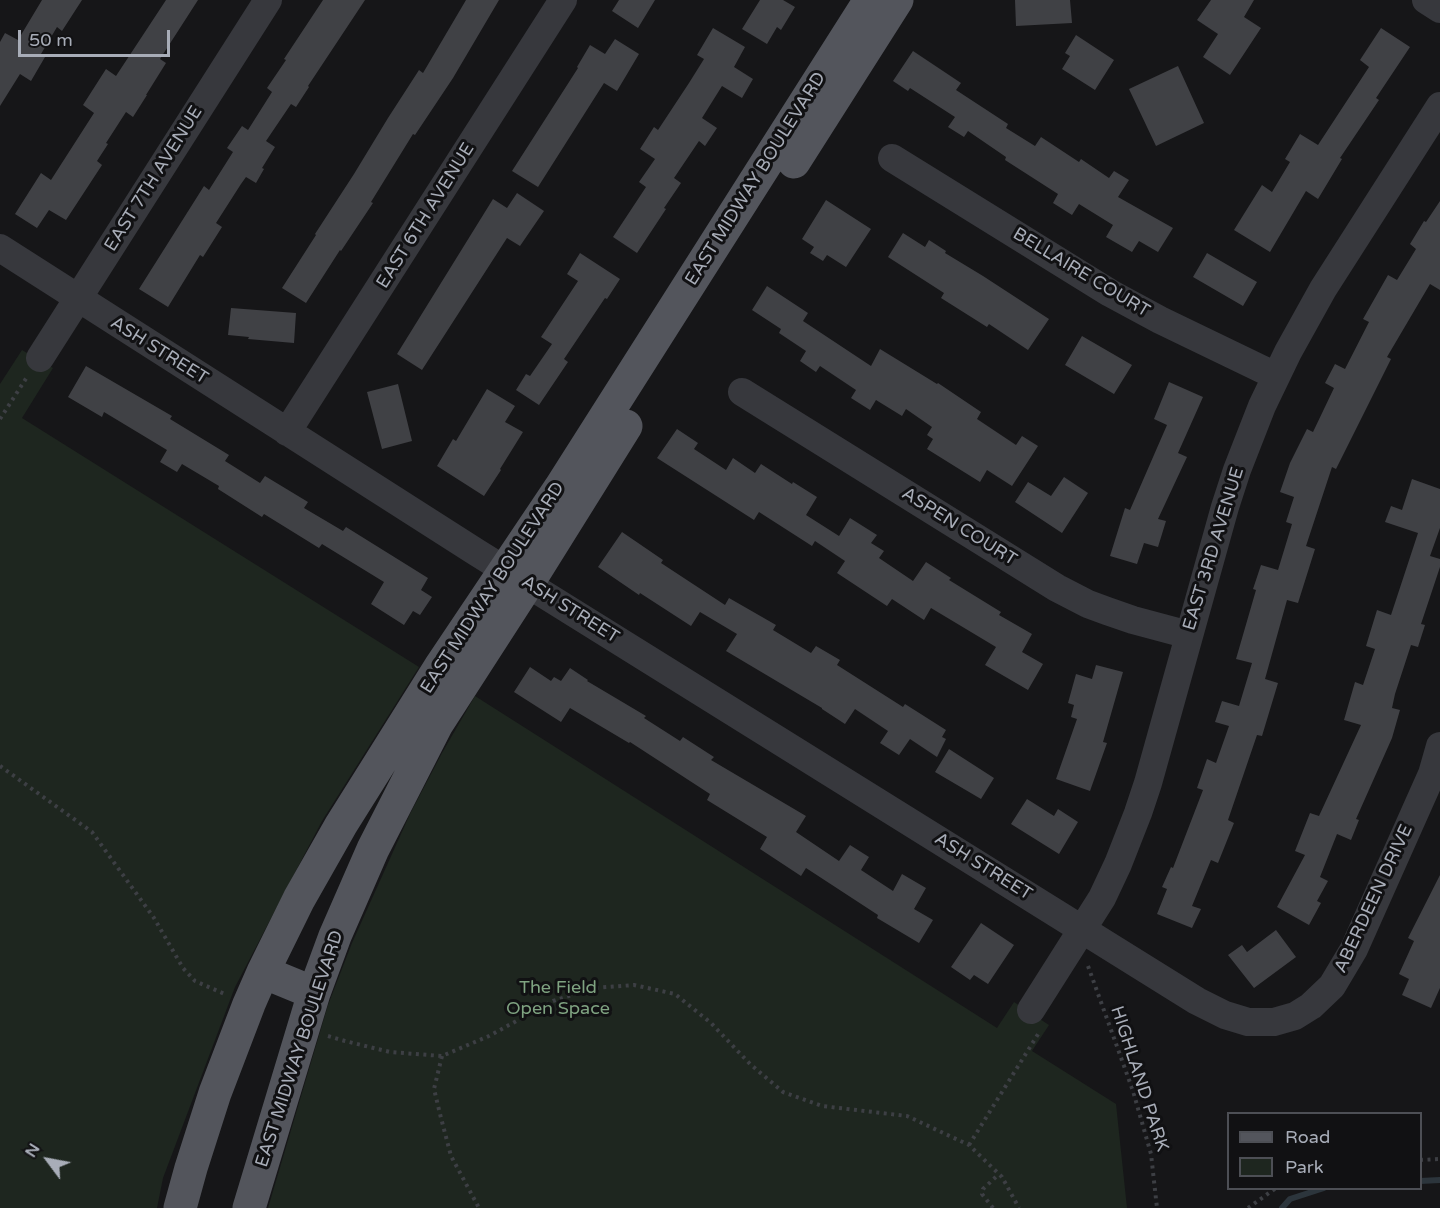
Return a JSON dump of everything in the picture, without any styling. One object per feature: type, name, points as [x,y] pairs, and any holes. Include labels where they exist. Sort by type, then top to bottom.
[{"type":"main road","name":"EAST MIDWAY BOULEVARD","points":[[249,1208],[314,993],[335,936],[401,791],[517,577],[560,488],[870,0]]},
{"type":"main road","name":"EAST MIDWAY BOULEVARD","points":[[180,1208],[190,1168],[215,1093],[249,1004],[299,899],[341,825],[440,667],[517,577],[897,0]]},
{"type":"main road","points":[[263,972],[314,993]]},
{"type":"street","name":"EAST 7TH AVENUE","points":[[35,365],[268,0]]},
{"type":"street","name":"EAST 6TH AVENUE","points":[[288,432],[563,0]]},
{"type":"street","points":[[1426,0],[1440,9]]},
{"type":"street","name":"EAST 3RD AVENUE","points":[[1037,1019],[1082,929],[1102,898],[1138,813],[1225,507],[1262,406],[1288,352],[1323,289],[1440,106]]},
{"type":"street","name":"BELLAIRE COURT","points":[[892,158],[1110,293],[1276,376]]},
{"type":"street","name":"ASH STREET","points":[[0,248],[517,577],[1082,929]]},
{"type":"street","name":"ASPEN COURT","points":[[742,392],[1057,588],[1107,611],[1189,635]]},
{"type":"street","name":"ABERDEEN DRIVE","points":[[1082,929],[1225,1016],[1248,1022],[1274,1022],[1295,1016],[1327,992],[1354,949],[1432,774],[1440,746]]},
{"type":"path","points":[[0,419],[35,365]]},
{"type":"path","points":[[0,766],[92,832],[154,918],[183,968],[195,981],[231,997]]},
{"type":"path","name":"HIGHLAND PARK","points":[[1085,960],[1133,1091],[1151,1154],[1157,1208]]},
{"type":"path","points":[[320,1034],[390,1052],[442,1056],[489,1036],[553,1001],[594,988],[634,985],[675,994],[711,1023],[750,1064],[783,1092],[822,1106],[907,1116],[969,1145],[999,1174],[1019,1208]]},
{"type":"path","points":[[969,1145],[1037,1019]]},
{"type":"path","points":[[442,1056],[434,1089],[441,1118],[451,1156],[479,1208]]},
{"type":"path","points":[[1422,1160],[1440,1159]]},
{"type":"path","points":[[993,1208],[982,1194],[983,1189],[999,1174]]},
{"type":"path","points":[[1248,1208],[1273,1190]]},
{"type":"green space","points":[[22,350],[53,368],[22,418],[419,667],[322,821],[235,987],[163,1178],[157,1208],[0,1208],[0,384]]},
{"type":"green space","name":"The Field Open Space","points":[[475,696],[997,1028],[1014,1002],[1049,1025],[1032,1051],[1116,1104],[1127,1208],[268,1208],[328,1005],[352,943],[410,814]]},
{"type":"building","points":[[42,0],[82,0],[62,31],[57,27],[41,54],[45,57],[31,81],[20,74],[0,106],[0,42],[5,33],[18,40]]},
{"type":"building","points":[[166,0],[198,0],[160,59],[166,63],[133,117],[126,112],[106,143],[108,144],[97,161],[102,165],[66,220],[49,210],[37,228],[15,214],[41,173],[51,180],[94,113],[83,105],[106,69],[116,76]]},
{"type":"building","points":[[323,0],[365,0],[296,107],[291,104],[266,141],[275,147],[256,183],[246,177],[241,184],[216,223],[222,227],[203,257],[200,255],[168,307],[139,289],[204,186],[209,190],[233,152],[227,148],[242,126],[248,130],[272,92],[267,88]]},
{"type":"building","points":[[466,0],[499,0],[453,78],[415,135],[413,134],[371,202],[373,203],[306,303],[282,288],[419,70],[423,73]]},
{"type":"building","points":[[619,0],[655,0],[638,28],[612,11]]},
{"type":"building","points":[[760,0],[783,0],[795,7],[781,30],[777,27],[767,44],[742,29]]},
{"type":"building","points":[[1015,0],[1070,0],[1072,23],[1016,26]]},
{"type":"building","points":[[1211,0],[1254,0],[1244,17],[1261,28],[1230,75],[1203,57],[1218,34],[1197,20]]},
{"type":"building","points":[[713,28],[745,47],[734,67],[753,79],[742,98],[722,86],[702,118],[717,128],[705,146],[699,141],[674,178],[681,183],[637,253],[613,237],[646,187],[639,182],[655,159],[640,149],[654,127],[658,130],[704,59],[697,55]]},
{"type":"building","points":[[1381,28],[1410,47],[1376,98],[1379,100],[1340,158],[1342,159],[1318,199],[1306,191],[1270,252],[1234,230],[1262,185],[1272,192],[1290,162],[1285,159],[1300,134],[1318,145],[1369,67],[1360,60]]},
{"type":"building","points":[[1076,35],[1114,60],[1095,90],[1062,69],[1070,56],[1065,53]]},
{"type":"building","points":[[615,39],[639,54],[617,91],[604,83],[538,187],[512,171],[578,68],[590,45],[605,54]]},
{"type":"building","points":[[913,51],[961,83],[956,90],[1008,124],[1006,128],[1035,146],[1041,137],[1079,162],[1081,159],[1109,178],[1114,171],[1129,180],[1118,197],[1173,228],[1158,252],[1139,241],[1132,252],[1106,237],[1113,225],[1079,204],[1072,215],[1053,203],[1058,194],[1005,160],[1006,157],[968,131],[964,137],[948,127],[955,117],[910,88],[908,91],[893,81]]},
{"type":"building","points":[[1178,66],[1204,123],[1156,146],[1129,89]]},
{"type":"building","points":[[517,193],[544,211],[520,246],[507,238],[422,370],[397,354],[493,199],[507,208]]},
{"type":"building","points":[[826,200],[871,229],[846,267],[827,255],[823,261],[810,253],[814,247],[802,239]]},
{"type":"building","points":[[1440,201],[1440,290],[1430,284],[1387,357],[1391,359],[1336,469],[1332,467],[1306,546],[1315,549],[1298,603],[1287,600],[1265,679],[1278,683],[1262,736],[1257,735],[1228,820],[1234,823],[1218,863],[1211,860],[1192,906],[1201,909],[1192,928],[1157,914],[1167,889],[1162,887],[1171,867],[1173,868],[1203,790],[1197,788],[1207,759],[1216,763],[1229,726],[1215,722],[1222,701],[1239,706],[1252,663],[1236,659],[1256,590],[1253,589],[1261,565],[1278,570],[1292,524],[1286,522],[1294,497],[1280,492],[1290,463],[1307,429],[1313,432],[1334,388],[1325,383],[1335,364],[1345,369],[1369,322],[1363,319],[1388,275],[1397,280],[1416,249],[1410,244]]},
{"type":"building","points":[[903,233],[925,247],[929,240],[946,251],[945,253],[1049,319],[1028,350],[989,324],[987,327],[941,298],[944,293],[888,257]]},
{"type":"building","points":[[580,253],[620,279],[564,359],[568,362],[539,405],[516,390],[526,374],[530,376],[552,344],[541,337],[578,281],[567,274]]},
{"type":"building","points":[[1207,253],[1257,282],[1243,306],[1193,277]]},
{"type":"building","points":[[767,286],[808,313],[803,321],[871,366],[880,349],[938,383],[981,412],[977,419],[1016,445],[1022,436],[1038,446],[1012,486],[987,470],[980,482],[927,449],[933,439],[927,435],[932,427],[906,409],[902,416],[876,400],[870,410],[851,398],[856,390],[820,366],[816,372],[800,361],[806,351],[779,333],[781,329],[752,310]]},
{"type":"building","points":[[231,308],[296,313],[294,343],[228,335]]},
{"type":"building","points":[[1082,336],[1132,365],[1114,394],[1065,365]]},
{"type":"building","points":[[86,366],[172,416],[170,419],[229,455],[225,461],[260,483],[265,476],[308,502],[304,508],[343,531],[346,527],[428,578],[421,590],[432,597],[420,615],[413,611],[404,625],[371,604],[384,582],[322,544],[319,548],[264,514],[262,517],[218,489],[219,486],[182,464],[177,472],[160,462],[167,450],[104,412],[102,417],[68,397]]},
{"type":"building","points":[[1169,382],[1203,397],[1178,453],[1187,457],[1158,519],[1166,521],[1158,547],[1144,543],[1137,564],[1110,556],[1125,508],[1130,510],[1167,425],[1154,419]]},
{"type":"building","points":[[398,384],[412,441],[382,449],[367,392]]},
{"type":"building","points":[[487,389],[515,406],[505,422],[523,432],[484,496],[437,466],[453,439],[456,441]]},
{"type":"building","points":[[677,429],[698,443],[694,449],[726,470],[733,458],[755,473],[761,464],[817,497],[806,515],[839,536],[850,518],[877,535],[871,543],[884,551],[879,558],[913,581],[926,562],[951,578],[949,580],[1001,612],[999,615],[1032,634],[1022,652],[1043,664],[1028,690],[985,665],[996,647],[931,608],[924,620],[892,599],[887,606],[837,573],[845,561],[815,541],[812,546],[759,512],[754,520],[657,458]]},
{"type":"building","points":[[1064,477],[1088,493],[1062,533],[1015,502],[1028,482],[1051,496]]},
{"type":"building","points":[[1412,479],[1440,489],[1440,528],[1430,556],[1440,559],[1440,567],[1421,624],[1425,625],[1418,647],[1411,645],[1395,694],[1392,708],[1400,710],[1392,738],[1356,819],[1359,820],[1351,840],[1337,834],[1320,877],[1328,881],[1317,901],[1321,903],[1309,925],[1277,907],[1305,855],[1295,851],[1310,813],[1319,816],[1361,725],[1344,720],[1355,682],[1363,685],[1375,649],[1366,646],[1377,610],[1391,615],[1418,533],[1385,522],[1391,506],[1402,510]]},
{"type":"building","points":[[622,532],[663,560],[661,563],[725,605],[729,598],[776,625],[773,630],[811,653],[816,646],[840,660],[837,665],[903,707],[905,704],[946,730],[942,737],[946,739],[937,757],[910,739],[899,755],[880,743],[888,731],[855,709],[845,724],[726,651],[737,634],[700,612],[691,626],[598,567]]},
{"type":"building","points":[[1096,665],[1123,672],[1103,742],[1107,743],[1090,791],[1056,779],[1077,719],[1071,717],[1074,705],[1068,703],[1076,674],[1092,679]]},
{"type":"building","points":[[530,667],[551,681],[554,677],[561,681],[570,668],[587,681],[646,716],[644,718],[680,741],[683,737],[714,757],[711,760],[806,816],[796,832],[839,861],[850,845],[869,857],[861,870],[893,891],[902,874],[926,888],[914,909],[933,920],[919,943],[877,918],[878,915],[806,868],[801,876],[760,849],[767,837],[707,800],[710,794],[630,742],[570,708],[561,722],[514,692]]},
{"type":"building","points":[[949,749],[994,778],[981,799],[935,772]]},
{"type":"building","points":[[1027,799],[1054,816],[1058,809],[1078,822],[1059,854],[1011,824]]},
{"type":"building","points":[[1440,875],[1440,988],[1431,1008],[1402,995],[1409,979],[1399,974],[1414,941],[1408,938]]},
{"type":"building","points":[[981,923],[1014,945],[988,984],[974,975],[970,980],[951,967]]},
{"type":"building","points":[[1276,930],[1296,957],[1254,988],[1228,955],[1242,945],[1247,952]]},
{"type":"waterway","points":[[1422,1181],[1440,1180]]},
{"type":"waterway","points":[[1282,1208],[1290,1199],[1318,1190]]}]
